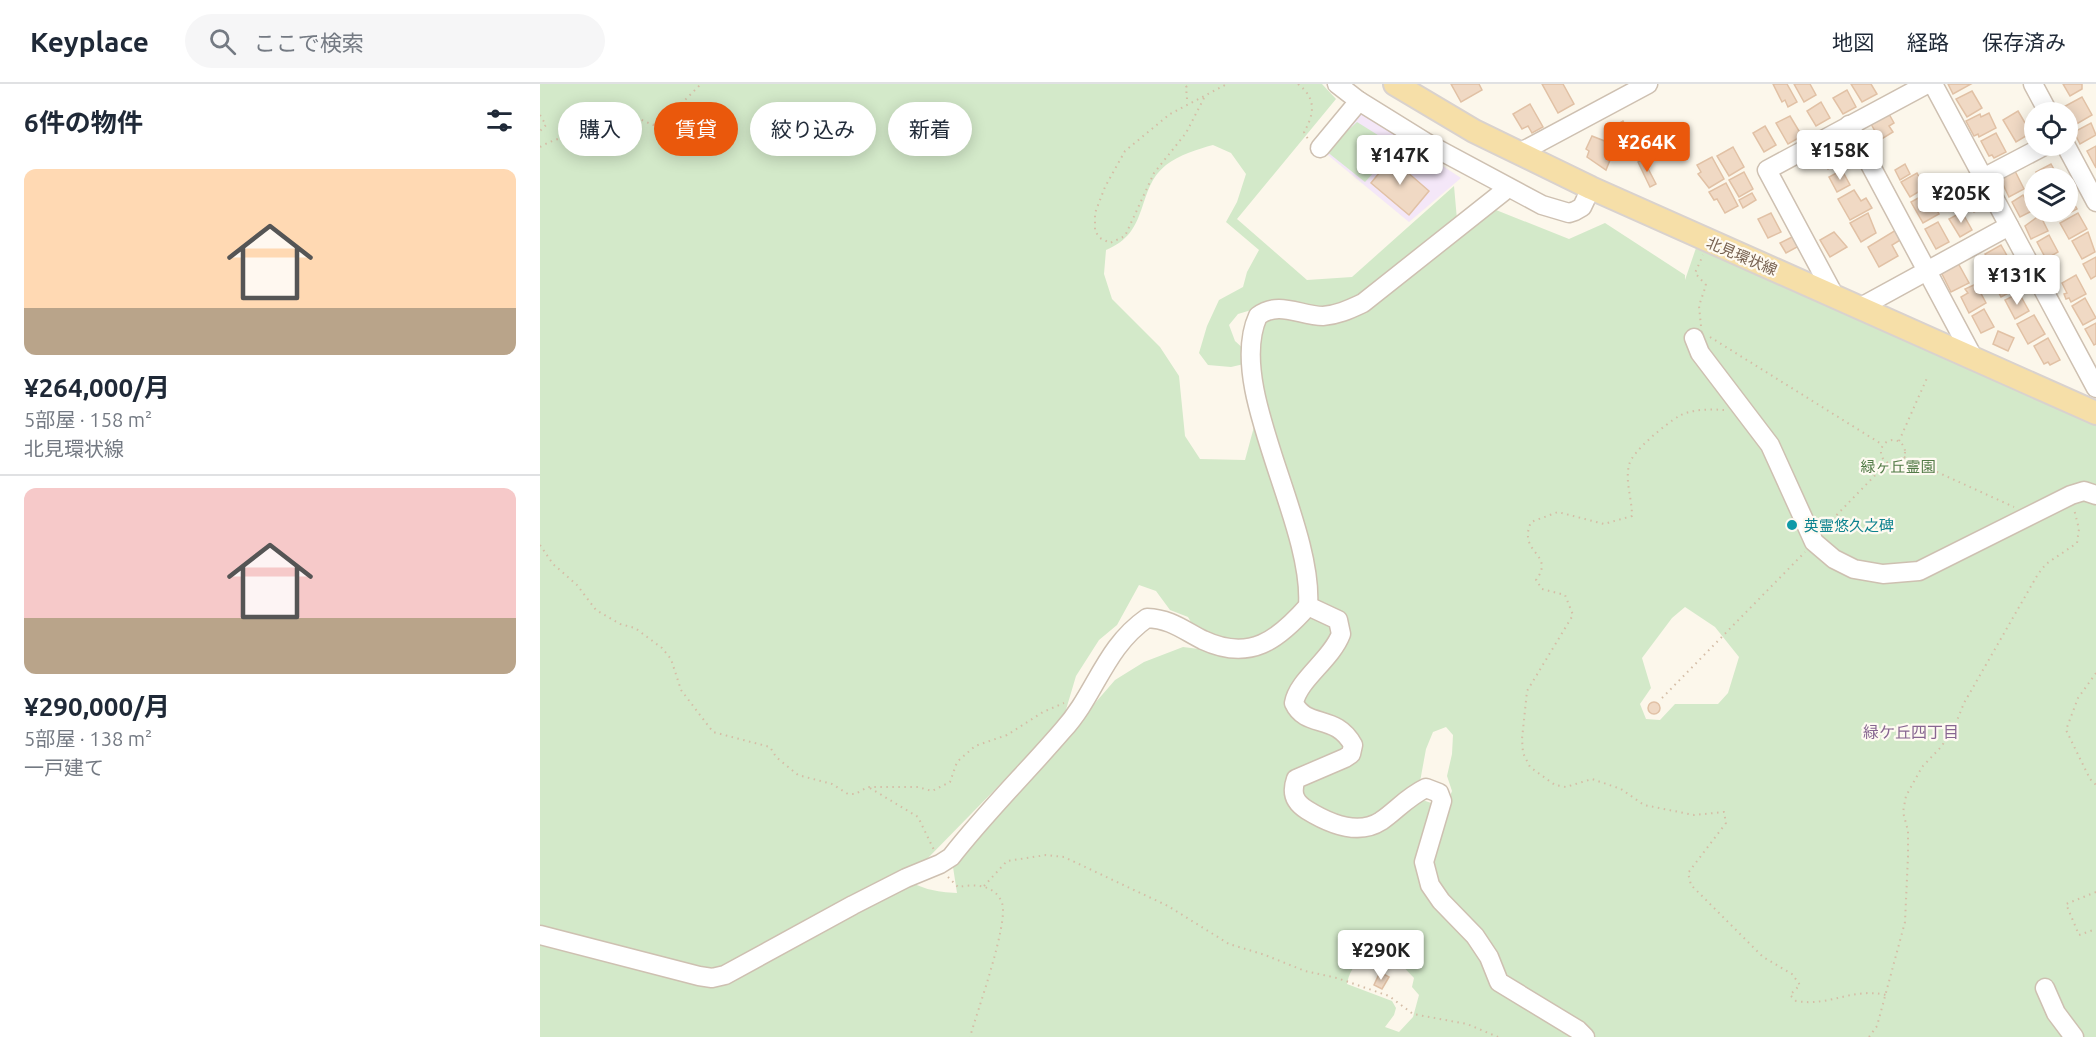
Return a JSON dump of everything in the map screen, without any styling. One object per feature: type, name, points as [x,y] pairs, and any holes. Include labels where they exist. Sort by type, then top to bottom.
[{"type":"main road","name":"北見環状線","points":[[1395,84],[1474,131],[1591,188],[2096,413]]},
{"type":"street","points":[[1337,84],[1359,101],[1430,145],[1542,205],[1569,213],[1582,207],[1591,188]]},
{"type":"street","points":[[1521,152],[1648,84]]},
{"type":"street","points":[[1834,295],[1767,170],[1927,84]]},
{"type":"street","points":[[1933,84],[2096,388]]},
{"type":"street","points":[[2033,84],[2043,102]]},
{"type":"street","points":[[1320,148],[1359,101]]},
{"type":"street","points":[[1849,125],[1974,359]]},
{"type":"street","points":[[1983,178],[2025,156]]},
{"type":"street","points":[[2071,156],[2096,202]]},
{"type":"street","points":[[540,935],[712,978],[725,975],[746,966],[874,894],[940,864],[951,856],[1010,786],[1065,729],[1111,653],[1123,638],[1147,618],[1175,623],[1203,640],[1225,648],[1244,648],[1266,644],[1274,639],[1308,606],[1306,563],[1256,400],[1251,342],[1253,327],[1258,316],[1275,308],[1320,316],[1336,314],[1363,303],[1508,188]]},
{"type":"street","points":[[1861,307],[2009,226]]},
{"type":"street","points":[[1694,338],[1700,353],[1779,460],[1813,539],[1834,559],[1854,569],[1870,573],[1900,574],[1933,566],[2071,495],[2084,491],[2096,495]]},
{"type":"street","points":[[1308,606],[1338,620],[1341,634],[1332,653],[1303,684],[1294,703],[1305,717],[1343,729],[1353,745],[1351,754],[1345,758],[1296,779],[1293,789],[1294,797],[1301,807],[1317,817],[1356,828],[1381,821],[1402,802],[1426,788],[1439,793],[1442,801],[1424,862],[1430,885],[1440,901],[1475,936],[1489,957],[1499,982],[1578,1030],[1585,1037]]},
{"type":"street","points":[[2045,988],[2056,1013],[2074,1037]]},
{"type":"path","points":[[540,147],[567,136],[578,134],[591,137],[609,117],[633,116],[653,124],[668,117],[701,84]]},
{"type":"path","points":[[1187,99],[1186,87],[1190,84]]},
{"type":"path","points":[[1204,98],[1186,133],[1154,173],[1125,236],[1110,243],[1100,238],[1094,223],[1095,213],[1105,187],[1125,151],[1152,126],[1185,105],[1204,98],[1227,84]]},
{"type":"path","points":[[1298,84],[1312,100],[1313,112],[1304,132],[1307,139],[1320,148]]},
{"type":"path","points":[[540,116],[546,125],[540,131]]},
{"type":"path","points":[[1704,253],[1695,273],[1706,285],[1698,317],[1703,333],[1883,445]]},
{"type":"path","points":[[1899,441],[1927,378]]},
{"type":"path","points":[[1742,410],[1700,410],[1679,416],[1638,450],[1630,461],[1627,477],[1632,516],[1604,524],[1558,512],[1531,522],[1526,534],[1528,544],[1542,561],[1542,571],[1536,580],[1542,589],[1565,595],[1573,615],[1527,692],[1524,753],[1530,767],[1555,785],[1566,787],[1592,779],[1621,789],[1644,805],[1694,815],[1724,812],[1726,823],[1688,873],[1691,885],[1763,957],[1792,974],[1800,985],[1790,995],[1796,1001],[1823,1002],[1861,991],[1886,995]]},
{"type":"path","points":[[1889,440],[1899,441],[1905,448],[1904,457],[1896,464],[1887,463],[1881,455],[1883,445],[1889,440]]},
{"type":"path","points":[[1904,457],[2032,515]]},
{"type":"path","points":[[1662,698],[1887,463]]},
{"type":"path","points":[[1869,1037],[1877,1026],[1905,922],[1908,831],[1903,812],[1906,796],[1922,767],[1941,747],[1954,728],[1964,703],[2038,574],[2046,564],[2077,543],[2079,529],[2071,495]]},
{"type":"path","points":[[540,545],[553,564],[577,585],[596,610],[620,624],[635,628],[662,648],[671,659],[681,690],[713,732],[770,747],[776,757],[798,775],[832,784],[848,794],[855,794],[868,786],[918,787],[932,791],[941,788],[950,782],[957,762],[975,746],[1007,735],[1058,704],[1070,701],[1081,704]]},
{"type":"path","points":[[2096,673],[2078,698],[2066,730],[2090,779],[2096,785]]},
{"type":"path","points":[[868,786],[918,817],[950,881],[958,887],[984,886],[994,892],[1002,902],[1003,913],[970,1037]]},
{"type":"path","points":[[984,886],[1007,861],[1046,855],[1064,857],[1168,906],[1229,944],[1305,971],[1337,978],[1389,996],[1413,1014],[1467,1024],[1498,1037]]},
{"type":"path","points":[[2096,892],[2066,904],[2079,935],[2096,929]]},
{"type":"shaded area","points":[[1358,110],[1461,178],[1409,222],[1323,151]]},
{"type":"green space","name":"緑ヶ丘霊園","points":[[540,84],[1322,84],[1336,99],[1237,219],[1307,280],[1352,277],[1454,186],[1458,231],[1496,210],[1569,239],[1605,223],[1685,275],[1685,280],[1696,248],[2096,424],[2096,1037],[540,1037]],"holes":[[[1213,145],[1231,153],[1246,174],[1237,202],[1226,222],[1259,250],[1247,272],[1243,287],[1219,300],[1207,326],[1199,353],[1208,365],[1231,367],[1244,364],[1261,401],[1245,460],[1200,459],[1185,436],[1179,376],[1160,347],[1112,299],[1104,274],[1106,250],[1130,233],[1137,222],[1156,175],[1177,158]],[[1268,305],[1283,315],[1263,323],[1246,351],[1235,341],[1229,325],[1238,314]],[[1139,585],[1156,591],[1170,610],[1188,617],[1207,650],[1183,647],[1144,662],[1115,680],[953,867],[957,893],[928,889],[908,880],[902,875],[927,859],[1058,725],[1065,713],[1076,676],[1099,640],[1117,625]],[[1685,607],[1715,627],[1739,657],[1728,693],[1718,704],[1675,704],[1660,720],[1646,719],[1640,704],[1651,688],[1642,658],[1672,618]],[[1446,727],[1453,735],[1447,776],[1452,791],[1447,804],[1434,804],[1417,798],[1426,749],[1433,732]],[[1382,954],[1395,958],[1414,978],[1412,987],[1419,995],[1413,1017],[1399,1032],[1385,1027],[1396,1008],[1392,1001],[1347,984],[1351,971],[1358,962]]]},
{"type":"green space","points":[[1357,122],[1397,147],[1365,182],[1326,151]]},
{"type":"building","points":[[1451,84],[1479,84],[1482,90],[1461,102]]},
{"type":"building","points":[[1542,84],[1563,84],[1574,104],[1558,113]]},
{"type":"building","points":[[1773,84],[1787,84],[1797,102],[1788,107],[1785,100],[1782,102]]},
{"type":"building","points":[[1794,84],[1810,84],[1816,95],[1804,102]]},
{"type":"building","points":[[1851,84],[1871,84],[1877,94],[1862,102]]},
{"type":"building","points":[[1948,84],[1971,84],[1953,94]]},
{"type":"building","points":[[2063,84],[2082,84],[2082,89],[2070,96]]},
{"type":"building","points":[[1847,90],[1856,107],[1843,114],[1833,98]]},
{"type":"building","points":[[1972,91],[1982,108],[1967,117],[1956,99]]},
{"type":"building","points":[[2082,97],[2092,115],[2078,123],[2078,102],[2073,102]]},
{"type":"building","points":[[1821,102],[1830,118],[1816,126],[1807,111]]},
{"type":"building","points":[[1530,104],[1543,127],[1532,133],[1528,126],[1522,129],[1513,114]]},
{"type":"building","points":[[2018,111],[2024,121],[2024,137],[2016,142],[2003,120]]},
{"type":"building","points":[[1989,113],[1996,128],[1979,137],[1978,134],[1974,136],[1966,121],[1980,114],[1981,117]]},
{"type":"building","points":[[1889,114],[1894,123],[1889,126],[1893,132],[1880,140],[1871,124]]},
{"type":"building","points":[[1790,116],[1802,136],[1788,144],[1776,123]]},
{"type":"building","points":[[1623,121],[1631,136],[1624,139],[1616,125]]},
{"type":"building","points":[[2091,123],[2096,135],[2080,144],[2078,130]]},
{"type":"building","points":[[1765,126],[1776,145],[1764,152],[1753,133]]},
{"type":"building","points":[[1996,133],[2006,152],[1994,158],[1992,155],[1989,156],[1981,141]]},
{"type":"building","points":[[1592,136],[1607,142],[1605,146],[1614,150],[1606,170],[1587,157],[1589,151],[1586,149]]},
{"type":"building","points":[[1635,137],[1639,145],[1630,150],[1625,142]]},
{"type":"building","points":[[1401,142],[1408,147],[1398,159],[1392,153]]},
{"type":"building","points":[[1836,144],[1845,160],[1828,169],[1819,154]]},
{"type":"building","points":[[2096,146],[2096,168],[2087,151]]},
{"type":"building","points":[[1733,147],[1744,167],[1729,176],[1717,156]]},
{"type":"building","points":[[1712,157],[1724,179],[1709,188],[1698,174],[1701,172],[1697,165]]},
{"type":"building","points":[[1403,159],[1411,165],[1406,171],[1429,191],[1409,215],[1371,183],[1389,161],[1396,167]]},
{"type":"building","points":[[1643,159],[1656,184],[1650,187],[1638,162]]},
{"type":"building","points":[[1905,164],[1910,174],[1900,180],[1895,170]]},
{"type":"building","points":[[1842,170],[1850,185],[1837,192],[1829,177]]},
{"type":"building","points":[[2015,171],[2024,189],[2009,197],[2000,178]]},
{"type":"building","points":[[1744,172],[1753,189],[1739,197],[1729,180]]},
{"type":"building","points":[[1917,173],[1925,188],[1910,197],[1901,182]]},
{"type":"building","points":[[1726,183],[1738,206],[1725,213],[1717,199],[1714,200],[1709,192]]},
{"type":"building","points":[[1977,187],[1986,206],[1974,212],[1964,193]]},
{"type":"building","points":[[1854,190],[1861,201],[1866,198],[1872,208],[1850,220],[1838,199]]},
{"type":"building","points":[[1752,193],[1756,200],[1743,208],[1739,200]]},
{"type":"building","points":[[1927,193],[1939,214],[1923,223],[1911,202]]},
{"type":"building","points":[[2023,195],[2024,215],[2020,217],[2012,202]]},
{"type":"building","points":[[1962,212],[1972,230],[1960,237],[1949,219]]},
{"type":"building","points":[[1771,213],[1781,232],[1768,238],[1758,219]]},
{"type":"building","points":[[1868,213],[1876,233],[1861,242],[1850,223]]},
{"type":"building","points":[[2078,213],[2087,229],[2069,239],[2060,223],[2078,222]]},
{"type":"building","points":[[1938,222],[1949,242],[1936,249],[1925,229]]},
{"type":"building","points":[[2030,222],[2044,222],[2048,231],[2031,239],[2025,226]]},
{"type":"building","points":[[1896,230],[1902,239],[1892,245],[1898,256],[1879,267],[1868,247]]},
{"type":"building","points":[[1834,232],[1847,247],[1830,257],[1820,240]]},
{"type":"building","points":[[2088,232],[2095,252],[2082,259],[2072,241]]},
{"type":"building","points":[[2049,235],[2058,252],[2046,259],[2037,242]]},
{"type":"building","points":[[1794,236],[1799,246],[1786,253],[1780,243]]},
{"type":"building","points":[[2001,245],[2010,261],[1994,269],[1985,254]]},
{"type":"building","points":[[2096,257],[2096,276],[2091,279],[2083,264]]},
{"type":"building","points":[[1958,263],[1969,283],[1951,292],[1941,272]]},
{"type":"building","points":[[2007,269],[2018,288],[2001,297],[1991,278]]},
{"type":"building","points":[[2076,275],[2086,294],[2071,302],[2069,298],[2066,299],[2064,294],[2067,293],[2062,283]]},
{"type":"building","points":[[1976,284],[1986,303],[1969,313],[1961,297],[1968,293],[1965,289]]},
{"type":"building","points":[[2019,293],[2029,311],[2015,319],[2005,300]]},
{"type":"building","points":[[2085,298],[2096,318],[2083,325],[2072,306]]},
{"type":"building","points":[[1984,309],[1994,327],[1981,333],[1972,316]]},
{"type":"building","points":[[2034,315],[2045,334],[2028,344],[2017,324]]},
{"type":"building","points":[[2096,323],[2096,344],[2094,345],[2085,329]]},
{"type":"building","points":[[1998,331],[2014,338],[2008,351],[1993,344]]},
{"type":"building","points":[[2048,338],[2060,360],[2050,365],[2048,362],[2044,364],[2034,346]]},
{"type":"building","points":[[1654,702],[1660,708],[1654,714],[1648,708]]},
{"type":"building","points":[[1380,972],[1389,977],[1382,989],[1374,985]]},
{"type":"place","name":"英霊悠久之碑","points":[[1792,525]]},
{"type":"district","name":"緑ケ丘四丁目","points":[[1911,732]]}]
